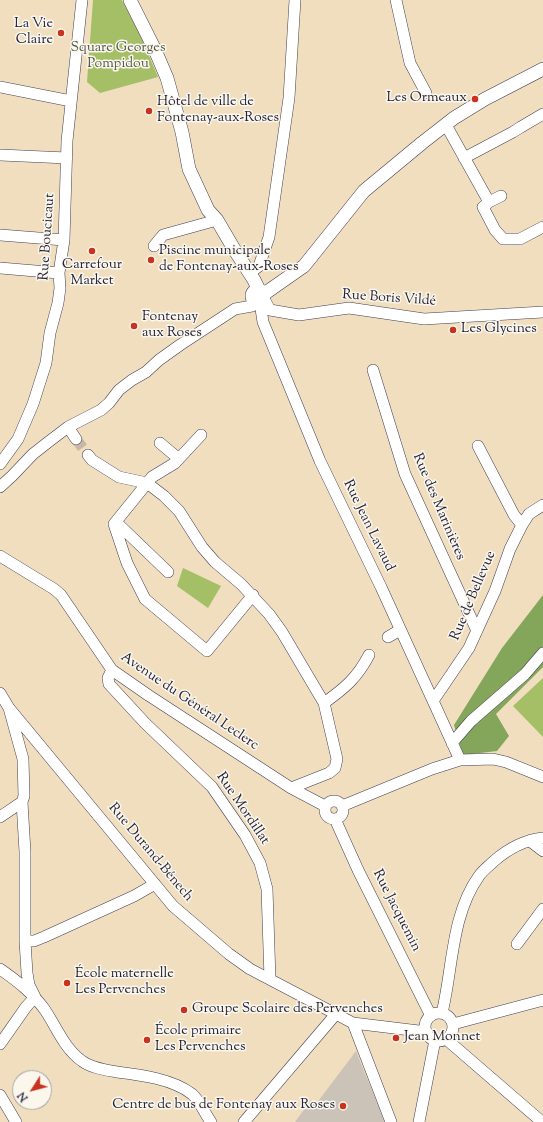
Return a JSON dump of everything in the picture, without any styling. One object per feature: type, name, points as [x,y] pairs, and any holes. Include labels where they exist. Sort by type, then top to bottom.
[{"type":"main road","points":[[130,0],[167,78],[182,132],[189,169],[208,210],[217,220],[234,250],[250,273],[262,302],[304,266],[364,191],[446,125],[485,99],[543,68]]},
{"type":"street","name":"Rue Boucicaut","points":[[0,464],[18,439],[38,388],[46,363],[50,333],[58,304],[60,288],[59,273],[64,240],[71,101],[82,0]]},
{"type":"street","points":[[250,273],[259,266],[269,236],[290,98],[295,0]]},
{"type":"street","points":[[396,0],[410,63],[426,93]]},
{"type":"street","points":[[0,87],[71,101]]},
{"type":"street","points":[[464,158],[543,114]]},
{"type":"street","points":[[446,125],[489,202]]},
{"type":"street","points":[[0,155],[67,158]]},
{"type":"street","points":[[501,196],[483,207],[495,230],[503,239],[520,239],[543,227]]},
{"type":"street","points":[[154,246],[163,235],[217,220]]},
{"type":"street","points":[[0,235],[64,240]]},
{"type":"street","points":[[0,268],[59,273]]},
{"type":"street","points":[[0,487],[33,454],[68,427],[101,410],[110,403],[120,390],[132,380],[146,372],[180,344],[235,310],[262,302]]},
{"type":"street","name":"Rue Boris Vildé","points":[[262,302],[299,315],[349,308],[424,319],[543,312]]},
{"type":"street","name":"Rue Jean Lavaud","points":[[262,302],[264,322],[320,461],[381,587],[460,760]]},
{"type":"street","name":"Rue des Marinières","points":[[373,370],[405,474],[477,631]]},
{"type":"street","points":[[68,427],[76,439]]},
{"type":"street","points":[[201,435],[175,463],[152,477],[114,524],[127,563],[145,599],[207,651],[253,595]]},
{"type":"street","points":[[160,443],[179,459]]},
{"type":"street","points":[[478,446],[514,515],[522,525]]},
{"type":"street","points":[[88,455],[92,460],[119,478],[147,483],[164,496],[179,511],[202,547],[215,562],[253,595],[282,632],[324,703],[337,759],[335,768],[329,773],[291,788]]},
{"type":"street","name":"Rue de Bellevue","points":[[433,702],[469,648],[495,591],[510,549],[522,525],[529,514],[543,505]]},
{"type":"street","points":[[116,522],[168,572]]},
{"type":"street","name":"Avenue du Général Leclerc","points":[[0,556],[54,589],[61,595],[112,670],[291,788],[325,806]]},
{"type":"street","points":[[388,637],[400,630]]},
{"type":"street","points":[[452,744],[471,721],[525,674],[543,653]]},
{"type":"street","points":[[324,703],[344,689],[362,669],[369,655]]},
{"type":"street","name":"Rue Mordillat","points":[[112,670],[108,678],[109,684],[145,723],[212,787],[245,835],[260,863],[267,889],[270,979]]},
{"type":"street","points":[[0,694],[9,708],[23,759],[24,796],[22,802],[25,852],[25,941],[29,984],[35,997],[68,1048],[83,1062],[102,1069],[152,1077],[181,1087],[193,1095],[211,1122]]},
{"type":"street","name":"Rue Durand-Bénech","points":[[9,708],[173,906],[229,954],[250,969],[353,1023],[431,1036]]},
{"type":"street","points":[[21,753],[28,744],[37,740]]},
{"type":"street","points":[[342,806],[432,769],[460,760],[493,759],[506,762],[543,777]]},
{"type":"street","points":[[334,801],[340,803],[342,806],[342,814],[335,819],[332,819],[326,815],[324,809],[328,803],[334,801]]},
{"type":"street","points":[[0,817],[22,802]]},
{"type":"street","name":"Rue Jacquemin","points":[[335,819],[358,870],[437,1015]]},
{"type":"street","points":[[419,1122],[431,1036],[426,1025],[437,1015],[458,924],[466,898],[480,875],[503,853],[517,845],[543,838]]},
{"type":"street","points":[[530,841],[543,851]]},
{"type":"street","points":[[25,941],[34,941],[44,938],[134,896],[155,884]]},
{"type":"street","points":[[517,944],[543,909]]},
{"type":"street","points":[[0,969],[35,997]]},
{"type":"street","points":[[0,1044],[26,1007],[35,997]]},
{"type":"street","points":[[453,1024],[543,1000]]},
{"type":"street","points":[[244,1122],[336,1014]]},
{"type":"street","points":[[437,1015],[449,1017],[453,1024],[452,1032],[446,1039]]},
{"type":"street","points":[[353,1023],[391,1122]]},
{"type":"street","points":[[431,1036],[443,1040],[446,1039],[542,1122]]},
{"type":"street","points":[[0,1095],[16,1122]]},
{"type":"shaded area","name":"Centre de bus de Fontenay aux Roses","points":[[356,1051],[385,1122],[295,1122],[311,1100],[316,1104]]},
{"type":"green space","name":"Square Georges Pompidou","points":[[93,0],[122,0],[141,37],[158,77],[100,93],[87,82]]},
{"type":"green space","points":[[183,568],[221,586],[208,608],[177,586]]},
{"type":"green space","points":[[543,595],[543,667],[496,714],[509,736],[497,751],[463,755],[454,725],[502,648]]},
{"type":"green space","points":[[543,678],[543,737],[513,706]]},
{"type":"tunnel","points":[[76,439],[88,455]]},
{"type":"place","name":"La Vie Claire","points":[[61,33]]},
{"type":"place","name":"Les Ormeaux","points":[[475,99]]},
{"type":"place","name":"Hôtel de ville de Fontenay-aux-Roses","points":[[149,111]]},
{"type":"place","name":"Carrefour Market","points":[[92,251]]},
{"type":"place","name":"Piscine municipale de Fontenay-aux-Roses","points":[[151,260]]},
{"type":"place","name":"Fontenay aux Roses","points":[[134,326]]},
{"type":"place","name":"Les Glycines","points":[[453,330]]},
{"type":"place","name":"École maternelle Les Pervenches","points":[[67,983]]},
{"type":"place","name":"Groupe Scolaire des Pervenches","points":[[184,1010]]},
{"type":"place","name":"Jean Monnet","points":[[396,1038]]},
{"type":"place","name":"École primaire Les Pervenches","points":[[147,1040]]},
{"type":"place","name":"Centre de bus de Fontenay aux Roses","points":[[343,1106]]}]
